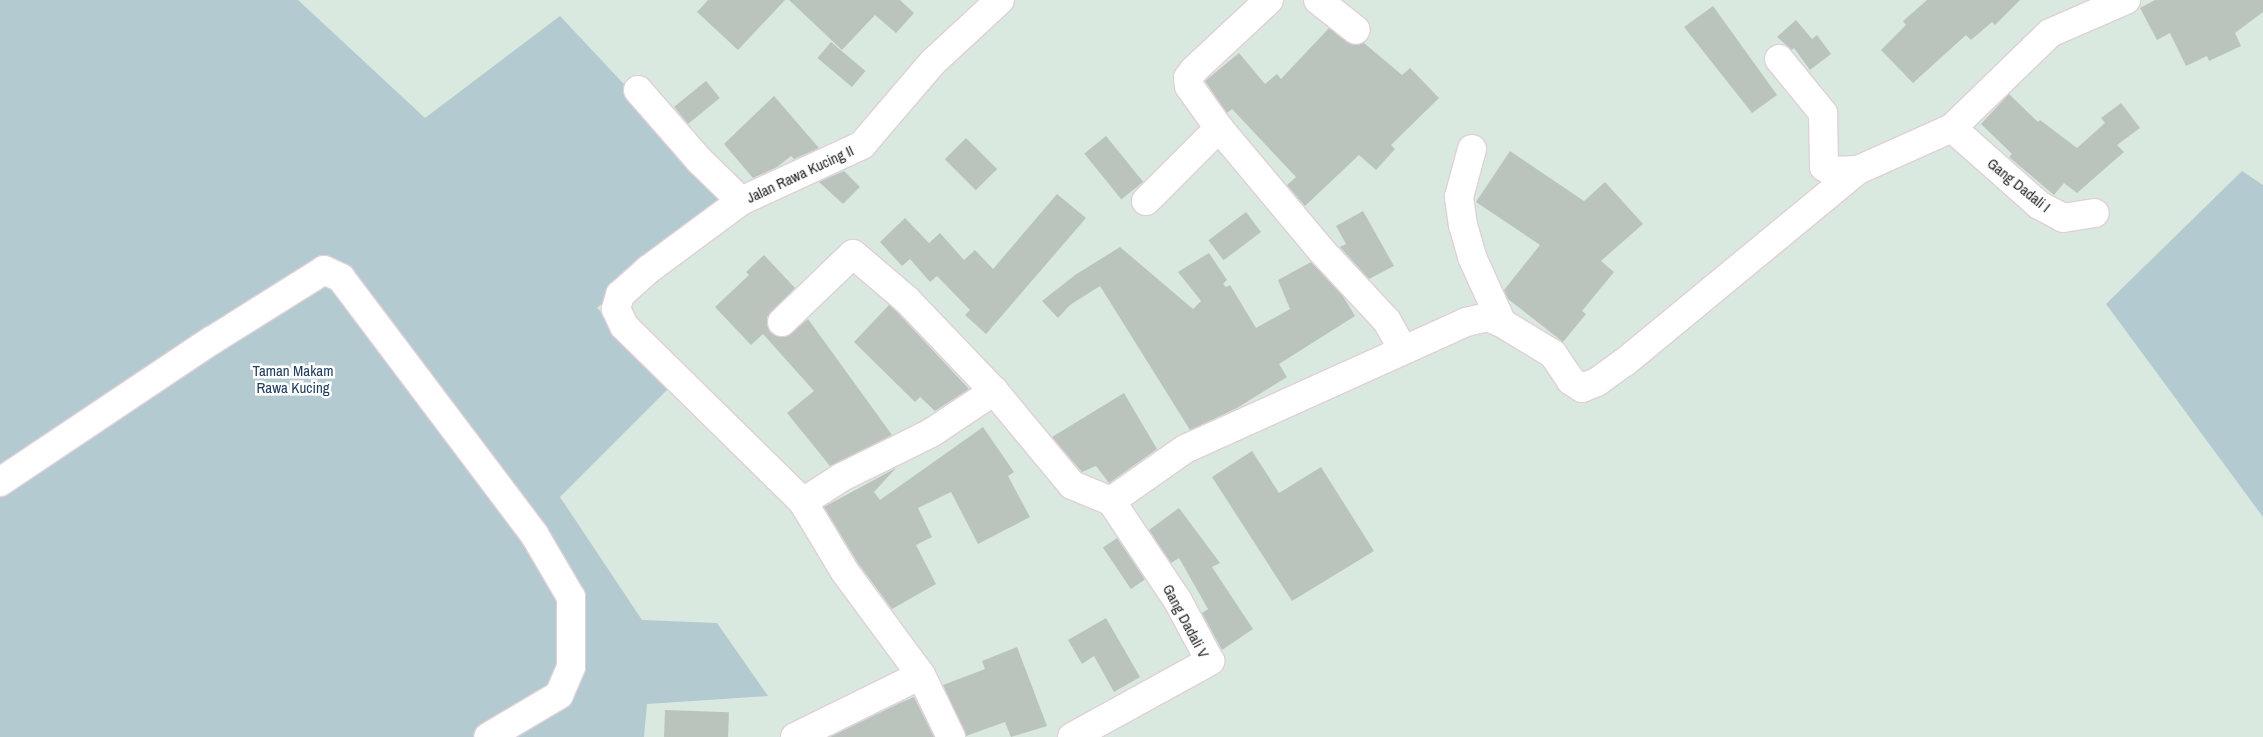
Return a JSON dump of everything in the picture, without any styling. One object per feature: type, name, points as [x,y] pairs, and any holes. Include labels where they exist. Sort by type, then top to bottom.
[{"type":"street","name":"Jalan Rawa Kucing II","points":[[951,737],[921,675],[845,572],[803,502],[624,326],[616,309],[620,295],[650,269],[741,201],[862,145],[934,62],[1000,0]]},
{"type":"street","points":[[1269,0],[1188,78],[1193,94],[1320,249],[1387,321],[1403,350]]},
{"type":"street","points":[[1318,0],[1356,30]]},
{"type":"street","points":[[782,322],[853,254],[907,300],[994,391],[1072,485],[1111,501],[1185,449],[1466,322],[1487,317],[1502,323],[1553,354],[1571,381],[1582,388],[1589,385],[1625,362],[1858,170],[1952,128],[2050,33],[2126,0]]},
{"type":"street","points":[[1779,59],[1823,113],[1824,167],[1830,170],[1858,170]]},
{"type":"street","points":[[638,90],[700,161],[741,201]]},
{"type":"street","points":[[1146,201],[1219,128]]},
{"type":"street","name":"Gang Dadali I","points":[[1952,128],[2039,205],[2063,218],[2095,213]]},
{"type":"street","points":[[1472,149],[1458,197],[1472,257],[1502,323]]},
{"type":"street","points":[[0,482],[211,340],[324,270],[341,278],[534,534],[571,596],[571,667],[560,695],[488,737]]},
{"type":"street","points":[[803,502],[842,477],[931,433],[994,391]]},
{"type":"street","name":"Gang Dadali V","points":[[1072,737],[1210,660],[1178,601],[1111,501]]},
{"type":"street","points":[[796,737],[921,675]]},
{"type":"green space","name":"Taman Makam Rawa Kucing","points":[[0,0],[298,0],[425,118],[560,16],[726,193],[597,308],[675,382],[560,497],[642,620],[717,623],[768,696],[647,704],[644,737],[0,737]]},
{"type":"green space","points":[[2242,171],[2263,185],[2263,517],[2106,304]]},
{"type":"building","points":[[708,0],[785,0],[738,50],[697,12]]},
{"type":"building","points":[[789,0],[900,0],[914,13],[896,33],[875,15],[842,50]]},
{"type":"building","points":[[1927,0],[2020,0],[1995,25],[1992,22],[1971,40],[1966,35],[1913,83],[1881,50],[1906,25],[1903,21]]},
{"type":"building","points":[[2155,0],[2263,0],[2263,12],[2235,33],[2241,46],[2209,61],[2207,56],[2186,66],[2170,33],[2157,40],[2140,8]]},
{"type":"building","points":[[1713,6],[1777,95],[1752,113],[1684,27]]},
{"type":"building","points":[[1796,20],[1812,39],[1817,35],[1831,54],[1810,70],[1794,48],[1792,50],[1777,37]]},
{"type":"building","points":[[1329,28],[1353,45],[1364,43],[1402,75],[1410,68],[1439,98],[1391,145],[1395,149],[1376,170],[1359,155],[1305,206],[1287,185],[1296,177],[1232,109],[1227,113],[1205,81],[1239,53],[1265,84],[1277,74],[1281,79]]},
{"type":"building","points":[[831,42],[865,71],[852,87],[818,58]]},
{"type":"building","points":[[706,81],[720,98],[688,124],[674,107]]},
{"type":"building","points":[[2009,94],[2038,122],[2040,120],[2077,148],[2105,123],[2101,118],[2121,103],[2140,128],[2117,145],[2124,152],[2077,193],[2064,183],[2054,195],[2009,157],[2012,154],[1981,124]]},
{"type":"building","points":[[774,96],[819,148],[794,159],[791,156],[777,167],[753,178],[724,144]]},
{"type":"building","points":[[1106,136],[1143,182],[1121,199],[1084,154]]},
{"type":"building","points":[[966,138],[997,169],[976,190],[945,159]]},
{"type":"building","points":[[1510,151],[1584,201],[1605,182],[1643,224],[1601,261],[1614,272],[1582,311],[1586,314],[1563,342],[1508,299],[1504,290],[1540,245],[1476,202]]},
{"type":"building","points":[[844,171],[860,187],[843,204],[819,182]]},
{"type":"building","points":[[1057,194],[1086,218],[986,334],[965,315],[970,310],[937,276],[930,282],[910,259],[902,266],[880,242],[905,218],[929,243],[940,233],[964,260],[975,250],[993,269]]},
{"type":"building","points":[[1363,211],[1394,266],[1369,279],[1340,247],[1346,244],[1336,226]]},
{"type":"building","points":[[1246,212],[1261,232],[1224,260],[1208,240]]},
{"type":"building","points":[[1120,247],[1193,309],[1201,301],[1178,272],[1209,253],[1227,280],[1223,284],[1226,287],[1230,285],[1256,328],[1290,309],[1278,280],[1311,262],[1343,296],[1355,316],[1279,364],[1287,377],[1237,408],[1190,430],[1100,286],[1070,305],[1058,318],[1042,301],[1075,275]]},
{"type":"building","points":[[764,255],[795,288],[767,317],[770,332],[786,337],[808,319],[892,435],[830,466],[787,413],[814,391],[763,334],[751,345],[715,307],[749,275],[746,272]]},
{"type":"building","points":[[889,305],[969,389],[935,411],[920,397],[915,402],[854,342]]},
{"type":"building","points":[[1124,393],[1157,449],[1109,483],[1096,466],[1082,472],[1052,437]]},
{"type":"building","points":[[983,427],[1014,472],[1008,476],[1030,517],[978,544],[951,492],[918,508],[932,537],[916,545],[936,584],[892,609],[858,563],[824,507],[896,468],[874,492],[880,500]]},
{"type":"building","points":[[1252,451],[1279,493],[1321,467],[1374,551],[1292,601],[1212,477]]},
{"type":"building","points":[[1179,508],[1220,563],[1212,567],[1253,629],[1222,650],[1202,613],[1208,609],[1179,558],[1171,563],[1149,530]]},
{"type":"building","points":[[1117,538],[1145,579],[1131,589],[1103,548]]},
{"type":"building","points":[[1106,618],[1140,677],[1114,692],[1094,656],[1082,664],[1068,640]]},
{"type":"building","points":[[1017,647],[1047,726],[1011,737],[1005,722],[966,736],[943,685],[985,669],[982,661]]},
{"type":"building","points":[[914,697],[934,737],[830,737],[900,703]]},
{"type":"building","points":[[665,710],[729,712],[728,737],[664,737]]}]
